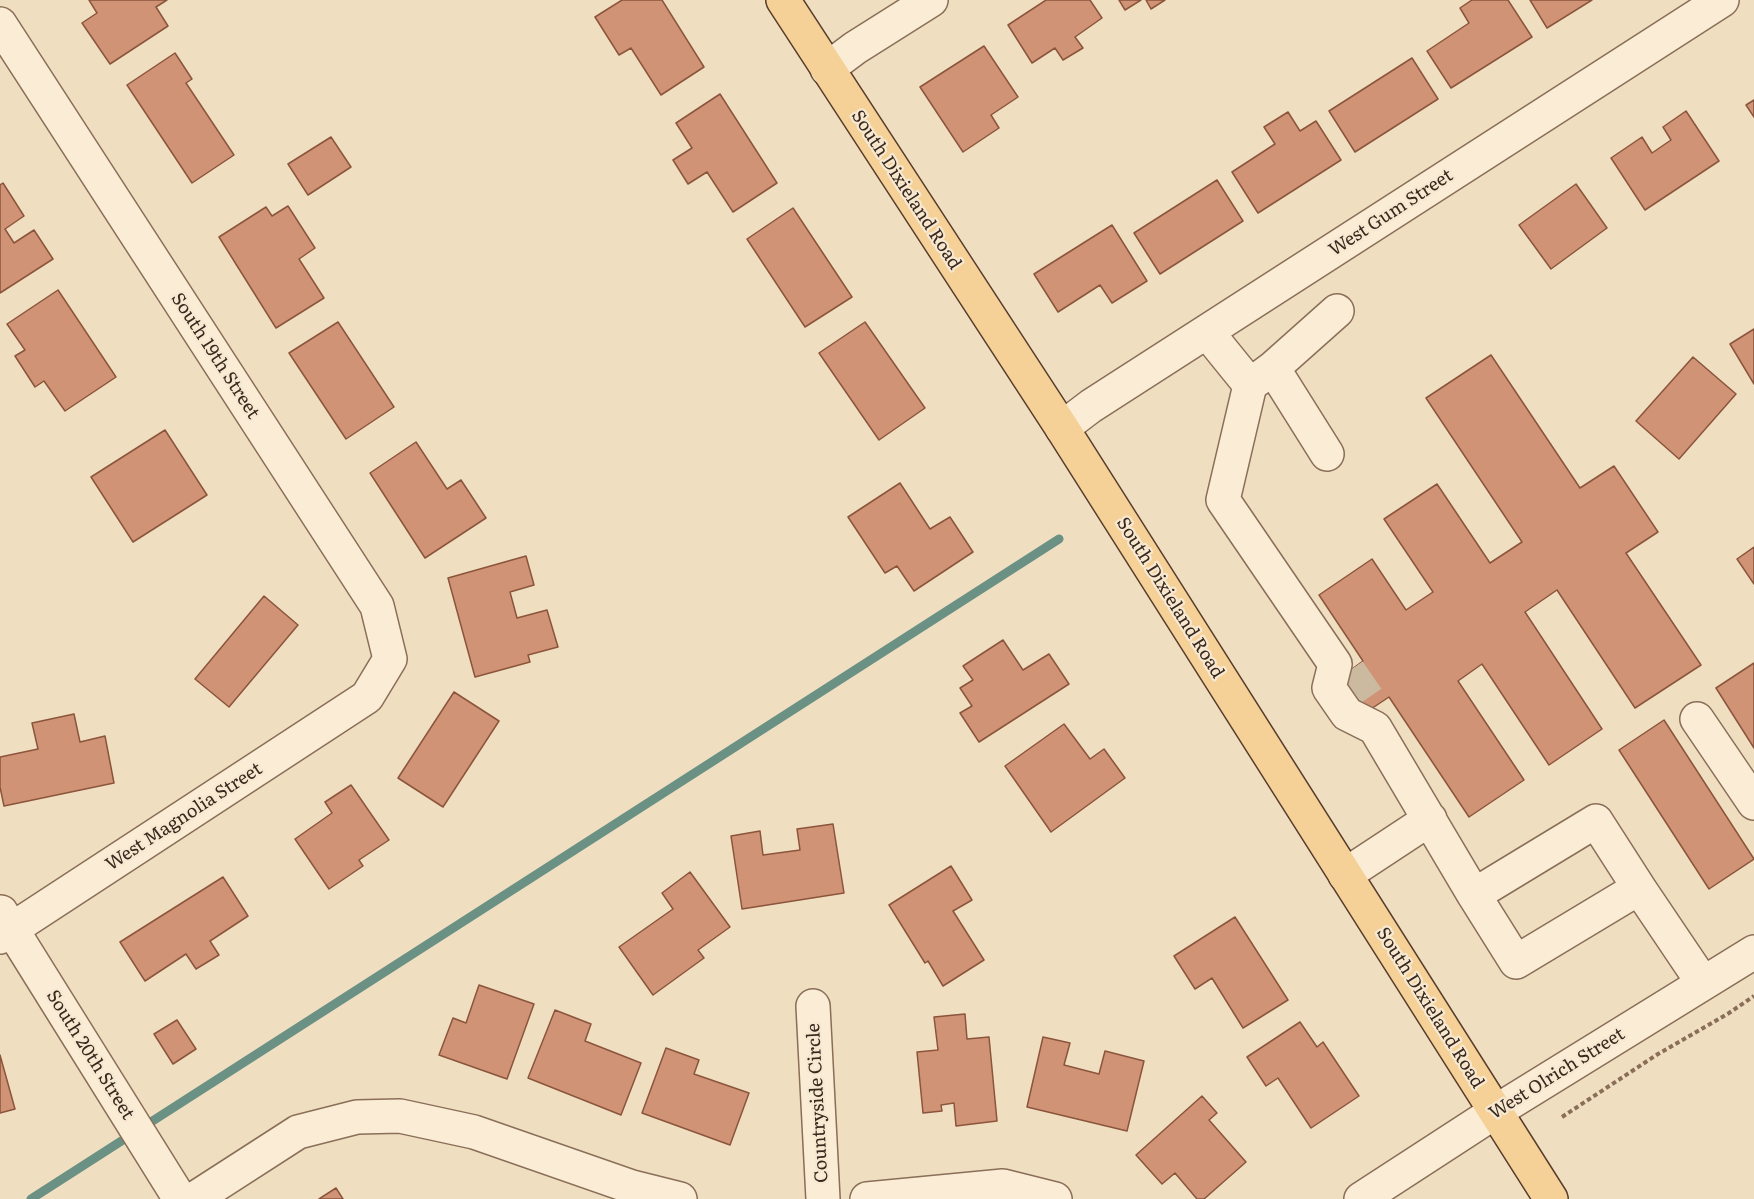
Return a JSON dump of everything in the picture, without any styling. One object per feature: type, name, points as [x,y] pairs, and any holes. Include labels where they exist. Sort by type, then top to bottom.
[{"type":"main road","name":"South Dixieland Road","points":[[783,0],[1062,428],[1551,1199]]},
{"type":"street","points":[[827,69],[855,48],[931,0]]},
{"type":"street","name":"West Gum Street","points":[[1062,428],[1091,406],[1722,0]]},
{"type":"street","name":"South 19th Street","points":[[0,24],[377,606],[390,659],[368,697]]},
{"type":"street","points":[[1337,310],[1262,376],[1223,500],[1342,667],[1329,687],[1347,714],[1374,717],[1474,895],[1516,962],[1639,888]]},
{"type":"street","points":[[1208,332],[1262,376],[1327,454]]},
{"type":"street","name":"West Magnolia Street","points":[[4,925],[368,697]]},
{"type":"street","points":[[1697,719],[1754,803]]},
{"type":"street","points":[[1345,875],[1430,819]]},
{"type":"street","points":[[1474,895],[1596,821],[1703,983]]},
{"type":"street","name":"South 20th Street","points":[[4,925],[180,1199]]},
{"type":"street","name":"West Olrich Street","points":[[1361,1199],[1495,1112],[1703,983],[1753,955]]},
{"type":"street","name":"Countryside Circle","points":[[813,1006],[823,1199]]},
{"type":"street","points":[[194,1199],[298,1132],[357,1117],[400,1116],[474,1132],[632,1187],[680,1199]]},
{"type":"street","points":[[867,1199],[1003,1186],[1055,1199]]},
{"type":"path","points":[[1562,1117],[1658,1054],[1754,996]]},
{"type":"building","points":[[89,0],[167,0],[156,7],[168,26],[110,64],[82,23],[97,13]]},
{"type":"building","points":[[622,0],[662,0],[704,67],[661,95],[631,48],[619,55],[595,17]]},
{"type":"building","points":[[1046,0],[1090,0],[1102,18],[1075,37],[1083,48],[1063,60],[1055,48],[1032,63],[1008,25]]},
{"type":"building","points":[[1119,0],[1141,0],[1125,10]]},
{"type":"building","points":[[1146,0],[1165,0],[1151,9]]},
{"type":"building","points":[[1472,0],[1508,0],[1532,37],[1451,88],[1427,51],[1469,23],[1460,8]]},
{"type":"building","points":[[1530,0],[1592,0],[1547,28]]},
{"type":"building","points":[[984,46],[1018,97],[991,115],[999,128],[963,152],[920,87]]},
{"type":"building","points":[[175,53],[192,79],[186,83],[234,155],[192,183],[127,85]]},
{"type":"building","points":[[1412,58],[1438,99],[1355,152],[1329,111]]},
{"type":"building","points":[[720,94],[777,183],[733,212],[707,172],[688,184],[673,160],[692,148],[676,123]]},
{"type":"building","points":[[1754,100],[1754,117],[1746,105]]},
{"type":"building","points":[[1686,111],[1719,161],[1645,210],[1611,158],[1642,137],[1652,153],[1671,140],[1663,127]]},
{"type":"building","points":[[1288,112],[1300,131],[1316,121],[1341,160],[1258,213],[1232,172],[1275,144],[1264,127]]},
{"type":"building","points":[[331,137],[351,167],[308,195],[288,164]]},
{"type":"building","points":[[1217,180],[1243,221],[1160,274],[1134,233]]},
{"type":"building","points":[[3,183],[24,216],[5,229],[14,243],[34,230],[53,259],[0,293],[0,185]]},
{"type":"building","points":[[1576,184],[1607,228],[1551,269],[1519,225]]},
{"type":"building","points":[[288,206],[315,248],[299,259],[324,298],[276,328],[219,237],[266,207],[272,216]]},
{"type":"building","points":[[793,208],[852,297],[805,327],[747,239]]},
{"type":"building","points":[[1112,225],[1147,281],[1112,303],[1100,285],[1058,312],[1034,274]]},
{"type":"building","points":[[58,290],[116,377],[65,411],[44,381],[35,387],[15,356],[25,350],[7,324]]},
{"type":"building","points":[[338,322],[394,407],[346,439],[289,353]]},
{"type":"building","points":[[865,322],[925,408],[879,440],[819,353]]},
{"type":"building","points":[[1754,329],[1754,384],[1730,344]]},
{"type":"building","points":[[1491,355],[1580,488],[1614,466],[1658,532],[1626,553],[1701,665],[1635,708],[1557,590],[1525,612],[1602,729],[1549,765],[1482,664],[1458,681],[1524,780],[1469,817],[1389,697],[1362,715],[1338,679],[1363,661],[1319,595],[1372,559],[1406,610],[1433,592],[1384,519],[1437,484],[1490,563],[1522,542],[1426,398]]},
{"type":"building","points":[[1693,357],[1736,394],[1679,459],[1636,421]]},
{"type":"building","points":[[165,430],[207,495],[133,542],[91,477]]},
{"type":"building","points":[[416,442],[447,489],[461,480],[486,518],[425,558],[370,473]]},
{"type":"building","points":[[900,483],[930,529],[950,517],[973,552],[914,591],[897,566],[885,573],[848,517]]},
{"type":"building","points":[[1754,547],[1754,584],[1737,559]]},
{"type":"building","points":[[526,556],[534,585],[510,592],[517,618],[547,610],[558,647],[528,655],[530,662],[475,677],[448,578]]},
{"type":"building","points":[[264,596],[298,625],[229,707],[195,679]]},
{"type":"building","points":[[1003,640],[1023,670],[1049,654],[1069,684],[979,742],[960,713],[972,706],[960,688],[973,680],[963,666]]},
{"type":"building","points":[[1754,663],[1754,748],[1716,688]]},
{"type":"building","points":[[454,692],[499,721],[443,807],[398,778]]},
{"type":"building","points":[[74,714],[80,742],[105,736],[114,783],[4,806],[0,787],[0,757],[38,749],[32,723]]},
{"type":"building","points":[[1664,720],[1754,859],[1709,889],[1619,750]]},
{"type":"building","points":[[1064,724],[1090,759],[1104,749],[1125,778],[1051,832],[1005,766]]},
{"type":"building","points":[[351,785],[389,840],[359,860],[363,866],[329,889],[295,839],[332,813],[325,802]]},
{"type":"building","points":[[833,824],[844,893],[742,909],[731,836],[760,831],[763,855],[800,850],[797,829]]},
{"type":"building","points":[[951,866],[972,900],[953,911],[984,960],[943,986],[928,961],[925,963],[889,905]]},
{"type":"building","points":[[690,872],[730,927],[698,950],[704,958],[653,995],[619,947],[673,909],[662,893]]},
{"type":"building","points":[[223,877],[248,916],[210,941],[219,955],[196,969],[186,954],[145,981],[120,942]]},
{"type":"building","points":[[1235,917],[1288,1000],[1243,1028],[1212,978],[1195,989],[1174,956]]},
{"type":"building","points":[[479,985],[534,1004],[507,1079],[439,1055],[453,1018],[466,1023]]},
{"type":"building","points":[[555,1010],[591,1024],[585,1041],[641,1063],[621,1115],[528,1078]]},
{"type":"building","points":[[965,1014],[967,1039],[989,1037],[997,1121],[956,1126],[954,1103],[941,1105],[942,1111],[923,1113],[917,1052],[938,1050],[934,1017]]},
{"type":"building","points":[[177,1020],[196,1049],[173,1064],[154,1034]]},
{"type":"building","points":[[1300,1022],[1317,1047],[1323,1042],[1359,1096],[1311,1128],[1278,1078],[1266,1086],[1247,1057]]},
{"type":"building","points":[[1043,1037],[1070,1043],[1064,1065],[1099,1074],[1105,1051],[1144,1061],[1127,1131],[1027,1107]]},
{"type":"building","points":[[666,1048],[699,1060],[694,1074],[749,1093],[730,1145],[642,1113]]},
{"type":"building","points":[[0,1055],[15,1109],[0,1113]]},
{"type":"building","points":[[1202,1096],[1217,1113],[1209,1120],[1246,1162],[1204,1199],[1197,1199],[1175,1173],[1162,1184],[1136,1155]]},
{"type":"building","points":[[336,1188],[343,1199],[319,1199]]},
{"type":"waterway","points":[[31,1199],[1059,539]]},
{"type":"tunnel","points":[[1349,671],[1374,707]]}]
